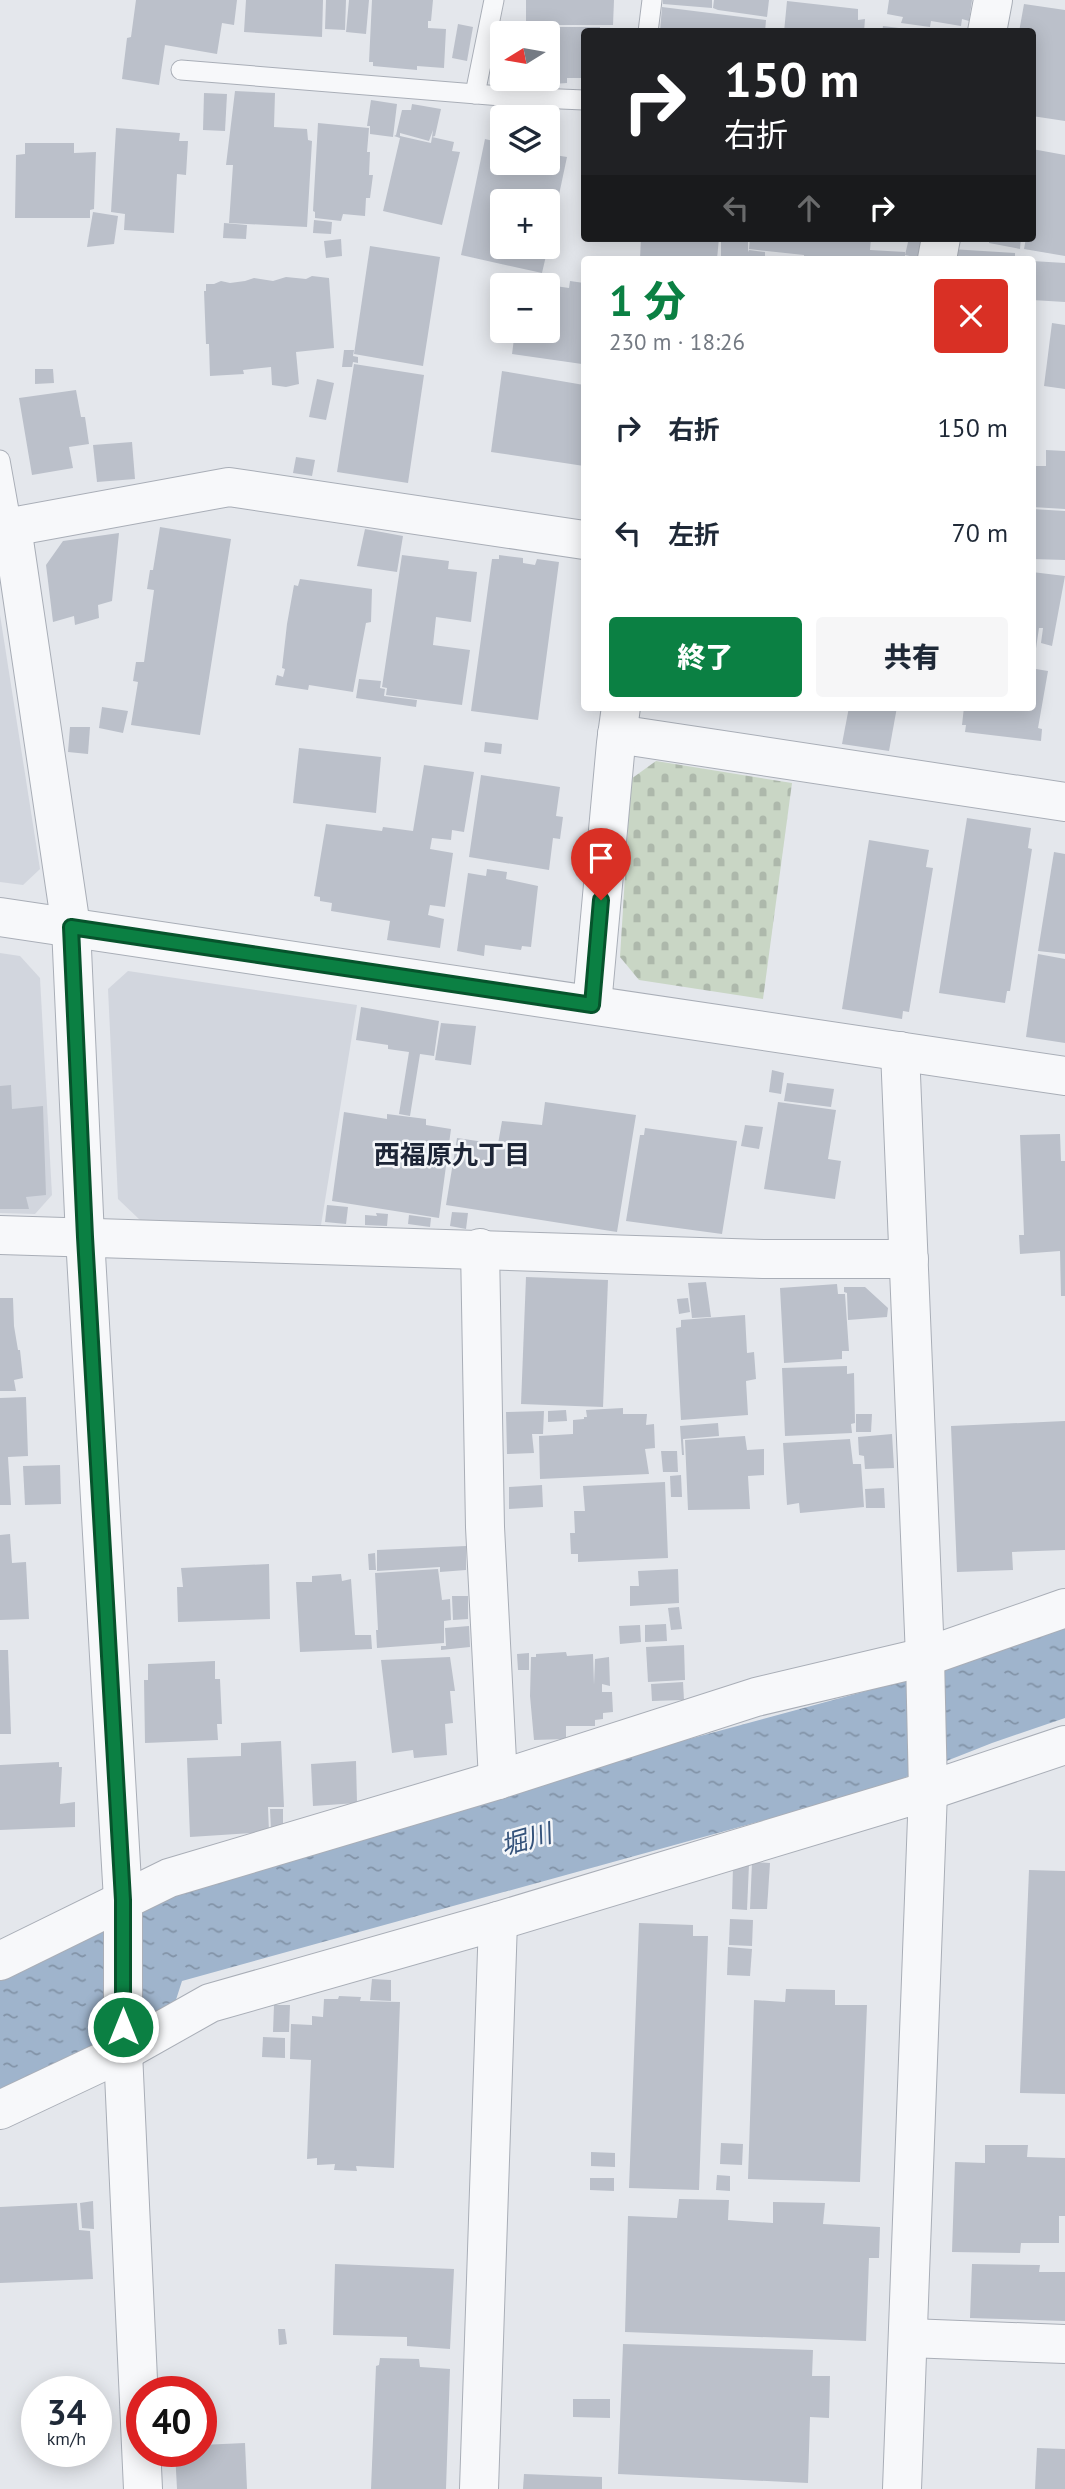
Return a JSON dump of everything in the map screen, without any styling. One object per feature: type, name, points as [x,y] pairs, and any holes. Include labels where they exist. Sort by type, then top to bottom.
[{"type":"street","points":[[988,28],[993,0]]},
{"type":"street","points":[[143,2489],[123,2052],[123,1900],[85,1237],[71,927],[6,528],[229,486],[581,540]]},
{"type":"street","points":[[592,1005],[619,721],[1065,802]]},
{"type":"street","points":[[0,918],[1065,1076]]},
{"type":"street","points":[[900,1051],[928,1791],[902,2489]]},
{"type":"street","points":[[0,1235],[763,1259],[909,1259]]},
{"type":"street","points":[[480,1248],[485,1527],[498,1780]]},
{"type":"street","points":[[0,1961],[169,1878],[498,1780],[755,1697],[925,1657],[1065,1608]]},
{"type":"street","points":[[0,2110],[123,2052],[210,2003],[498,1921],[928,1791],[1065,1745]]},
{"type":"street","points":[[479,2489],[498,1921]]},
{"type":"street","points":[[908,2337],[1065,2344]]},
{"type":"lane","points":[[475,94],[494,0]]},
{"type":"lane","points":[[648,28],[652,0]]},
{"type":"lane","points":[[181,70],[581,100]]},
{"type":"lane","points":[[0,460],[6,528]]},
{"type":"shaded area","points":[[0,615],[40,869],[23,885],[0,882]]},
{"type":"shaded area","points":[[0,953],[20,956],[40,978],[52,1195],[35,1214],[0,1213]]},
{"type":"shaded area","points":[[128,971],[357,1005],[321,1225],[140,1220],[118,1199],[108,989]]},
{"type":"green space","points":[[656,761],[792,783],[763,999],[639,980],[620,957],[631,779]]},
{"type":"water","name":"堀川","points":[[1065,1628],[1065,1718],[992,1743],[873,1790],[182,1981],[174,2006],[0,2089],[0,1980],[170,1895],[641,1752],[870,1690]]},
{"type":"building","points":[[136,0],[237,0],[234,25],[222,23],[217,54],[165,45],[159,85],[122,79],[127,38],[131,37]]},
{"type":"building","points":[[246,0],[323,0],[322,37],[244,32]]},
{"type":"building","points":[[326,0],[346,0],[345,30],[325,29]]},
{"type":"building","points":[[349,0],[369,0],[366,34],[346,32]]},
{"type":"building","points":[[372,0],[433,0],[428,28],[446,29],[444,68],[417,66],[417,70],[373,66],[373,62],[369,62]]},
{"type":"building","points":[[526,0],[614,0],[613,25],[560,25],[560,21],[526,21]]},
{"type":"building","points":[[663,0],[712,0],[712,8],[663,4]]},
{"type":"building","points":[[714,0],[769,0],[767,17],[718,10],[713,8]]},
{"type":"building","points":[[889,0],[972,0],[969,21],[962,19],[961,26],[931,21],[930,27],[901,23],[903,17],[887,14]]},
{"type":"building","points":[[787,1],[858,9],[858,20],[865,19],[864,28],[784,28]]},
{"type":"building","points":[[1024,4],[1065,10],[1065,121],[1036,117],[1036,28],[1020,28]]},
{"type":"building","points":[[662,7],[766,20],[765,28],[660,28]]},
{"type":"building","points":[[458,24],[473,27],[467,61],[452,58]]},
{"type":"building","points":[[560,27],[600,27],[581,28],[581,78],[567,78],[567,83],[560,83]]},
{"type":"building","points":[[235,91],[275,93],[274,127],[307,129],[308,140],[312,141],[307,227],[229,223],[233,165],[226,165]]},
{"type":"building","points":[[204,93],[227,94],[225,131],[203,130]]},
{"type":"building","points":[[371,100],[397,104],[393,137],[370,134],[370,126],[367,126]]},
{"type":"building","points":[[412,104],[441,109],[435,136],[432,137],[454,142],[452,151],[460,152],[442,225],[383,211],[400,138],[394,136],[402,110],[411,110]],"holes":[[[433,130],[431,143],[400,136],[400,133],[429,141]]]},
{"type":"building","points":[[318,123],[369,128],[367,152],[370,152],[369,175],[373,175],[370,198],[366,198],[365,216],[343,214],[341,221],[315,218],[313,211]]},
{"type":"building","points":[[116,128],[180,133],[179,141],[188,141],[186,175],[177,174],[174,233],[124,230],[125,214],[111,212]]},
{"type":"building","points":[[485,139],[490,140],[490,175],[560,175],[560,156],[567,157],[560,190],[490,189],[490,259],[545,259],[542,273],[461,255]]},
{"type":"building","points":[[25,143],[74,143],[74,153],[96,152],[94,209],[90,210],[90,218],[15,218],[16,155],[25,154]]},
{"type":"building","points":[[1036,150],[1065,155],[1065,256],[1024,249],[1025,242],[1036,242]]},
{"type":"building","points":[[93,212],[118,216],[114,244],[87,247]]},
{"type":"building","points":[[314,220],[332,222],[331,234],[313,233]]},
{"type":"building","points":[[224,223],[247,225],[246,239],[223,238]]},
{"type":"building","points":[[341,239],[342,256],[326,258],[324,241]]},
{"type":"building","points":[[641,242],[719,242],[717,256],[640,256]]},
{"type":"building","points":[[721,242],[748,242],[748,252],[765,252],[765,256],[721,256]]},
{"type":"building","points":[[750,242],[871,242],[870,250],[905,252],[905,256],[804,256],[749,249]]},
{"type":"building","points":[[908,242],[927,242],[925,256],[905,255]]},
{"type":"building","points":[[989,242],[1021,242],[1020,249]]},
{"type":"building","points":[[370,246],[440,257],[423,366],[354,354]]},
{"type":"building","points":[[951,249],[1015,253],[1015,256],[950,256]]},
{"type":"building","points":[[1036,261],[1065,263],[1065,302],[1036,300]]},
{"type":"building","points":[[312,276],[329,278],[334,348],[296,352],[299,384],[286,387],[272,385],[271,367],[243,370],[244,374],[210,376],[209,344],[206,344],[206,284],[254,278],[273,281],[286,277],[306,279]]},
{"type":"building","points":[[570,281],[581,283],[581,364],[512,354],[513,343],[560,343],[560,287],[569,288]]},
{"type":"building","points":[[1052,323],[1065,325],[1065,389],[1044,386]]},
{"type":"building","points":[[344,350],[354,350],[353,356],[358,357],[358,363],[353,362],[352,367],[342,367]]},
{"type":"building","points":[[354,364],[424,375],[408,483],[337,472]]},
{"type":"building","points":[[35,369],[53,369],[54,383],[35,384]]},
{"type":"building","points":[[502,371],[581,384],[581,466],[491,452]]},
{"type":"building","points":[[317,379],[334,383],[326,420],[309,417]]},
{"type":"building","points":[[76,390],[81,417],[85,417],[89,444],[69,447],[73,468],[32,475],[19,398]]},
{"type":"building","points":[[132,442],[135,479],[97,482],[93,445]]},
{"type":"building","points":[[1046,450],[1065,451],[1065,509],[1036,507],[1036,466],[1046,466]]},
{"type":"building","points":[[296,457],[315,460],[312,476],[293,473]]},
{"type":"building","points":[[1036,509],[1065,511],[1065,560],[1036,559]]},
{"type":"building","points":[[160,527],[231,539],[200,735],[131,725],[138,682],[133,681],[136,662],[144,662],[154,590],[147,589]]},
{"type":"building","points":[[365,529],[403,536],[397,572],[357,566]]},
{"type":"building","points":[[119,533],[112,601],[98,605],[99,618],[75,625],[74,616],[53,622],[46,565],[63,541]]},
{"type":"building","points":[[402,555],[449,561],[448,569],[477,572],[471,622],[436,617],[433,645],[470,650],[462,705],[386,695],[387,688],[382,687]]},
{"type":"building","points":[[499,555],[523,558],[523,563],[535,565],[537,559],[559,562],[538,720],[471,711],[492,559],[499,559]]},
{"type":"building","points":[[1036,572],[1065,576],[1052,646],[1041,643],[1043,628],[1039,628],[1036,648]]},
{"type":"building","points":[[300,579],[372,589],[371,622],[366,623],[353,692],[309,685],[308,690],[275,685],[277,675],[283,677],[285,669],[282,668],[287,624],[294,585],[298,586]]},
{"type":"building","points":[[1036,669],[1048,671],[1038,728],[1042,729],[1041,741],[965,732],[966,725],[962,725],[964,711],[1036,711]]},
{"type":"building","points":[[359,679],[381,681],[380,688],[385,689],[384,696],[417,700],[416,707],[356,698]]},
{"type":"building","points":[[102,707],[128,711],[123,733],[99,728]]},
{"type":"building","points":[[848,711],[896,711],[889,751],[842,744]]},
{"type":"building","points":[[70,727],[90,727],[88,754],[68,752]]},
{"type":"building","points":[[485,742],[502,744],[501,754],[484,752]]},
{"type":"building","points":[[299,748],[381,757],[376,813],[293,803]]},
{"type":"building","points":[[424,765],[474,772],[464,832],[452,830],[451,840],[432,838],[430,849],[453,853],[445,907],[430,905],[428,915],[444,919],[440,948],[387,940],[390,921],[331,911],[332,903],[320,901],[320,897],[314,896],[326,824],[382,831],[383,827],[413,831]]},
{"type":"building","points":[[481,775],[560,787],[556,816],[563,817],[560,839],[553,838],[549,870],[469,857]]},
{"type":"building","points":[[967,818],[1031,828],[1028,848],[1032,849],[1010,991],[1007,991],[1005,1003],[939,993]]},
{"type":"building","points":[[869,840],[929,850],[926,867],[933,868],[909,1012],[903,1011],[902,1019],[842,1009]]},
{"type":"building","points":[[1054,852],[1065,854],[1065,954],[1038,951]]},
{"type":"building","points":[[487,869],[507,872],[506,879],[538,886],[531,947],[522,946],[521,950],[485,945],[484,956],[457,951],[468,873],[486,876]]},
{"type":"building","points":[[1038,954],[1065,959],[1065,1043],[1026,1037]]},
{"type":"building","points":[[361,1007],[439,1021],[434,1056],[420,1054],[410,1116],[399,1114],[409,1052],[388,1049],[388,1045],[356,1040]]},
{"type":"building","points":[[441,1023],[476,1026],[471,1065],[435,1060]]},
{"type":"building","points":[[772,1070],[784,1073],[781,1094],[769,1092]]},
{"type":"building","points":[[787,1083],[834,1089],[831,1107],[784,1101]]},
{"type":"building","points":[[11,1085],[12,1109],[43,1106],[46,1195],[26,1197],[29,1209],[0,1209],[0,1086]]},
{"type":"building","points":[[545,1102],[636,1115],[617,1232],[446,1205],[457,1138],[498,1144],[502,1121],[542,1125]]},
{"type":"building","points":[[778,1102],[836,1110],[828,1159],[841,1161],[835,1199],[764,1189]]},
{"type":"building","points":[[344,1112],[387,1119],[387,1114],[426,1119],[426,1125],[451,1129],[439,1218],[332,1201]]},
{"type":"building","points":[[745,1125],[763,1127],[759,1149],[741,1146]]},
{"type":"building","points":[[645,1128],[737,1141],[722,1234],[626,1221],[640,1135],[644,1135]]},
{"type":"building","points":[[1060,1134],[1061,1161],[1065,1161],[1065,1296],[1061,1296],[1060,1251],[1020,1254],[1019,1235],[1024,1235],[1020,1135]]},
{"type":"building","points":[[327,1205],[348,1207],[346,1224],[325,1222]]},
{"type":"building","points":[[452,1212],[468,1213],[466,1229],[450,1226]]},
{"type":"building","points":[[376,1213],[388,1214],[387,1226],[365,1225],[365,1215],[377,1216]]},
{"type":"building","points":[[409,1215],[431,1218],[430,1227],[408,1224]]},
{"type":"building","points":[[526,1277],[608,1280],[603,1407],[521,1404]]},
{"type":"building","points":[[706,1282],[711,1317],[692,1318],[688,1283]]},
{"type":"building","points":[[837,1284],[838,1294],[845,1294],[849,1351],[842,1351],[842,1359],[784,1363],[780,1288]]},
{"type":"building","points":[[844,1287],[865,1287],[888,1308],[887,1317],[848,1320],[847,1293],[844,1292]]},
{"type":"building","points":[[0,1298],[13,1298],[14,1326],[23,1378],[14,1380],[16,1391],[0,1391]]},
{"type":"building","points":[[688,1298],[690,1312],[679,1314],[677,1299]]},
{"type":"building","points":[[745,1315],[747,1353],[754,1352],[756,1379],[746,1381],[748,1415],[681,1420],[676,1328],[681,1327],[681,1320]]},
{"type":"building","points":[[847,1366],[847,1374],[854,1373],[855,1423],[851,1424],[852,1433],[785,1436],[782,1368]]},
{"type":"building","points":[[26,1397],[28,1456],[8,1457],[11,1505],[0,1505],[0,1398]]},
{"type":"building","points":[[623,1408],[623,1414],[647,1414],[646,1425],[654,1424],[655,1448],[645,1449],[649,1474],[540,1479],[539,1436],[573,1434],[573,1420],[587,1417],[586,1410]]},
{"type":"building","points":[[566,1410],[567,1421],[548,1422],[548,1411]]},
{"type":"building","points":[[544,1411],[543,1434],[532,1434],[534,1453],[507,1454],[506,1412]]},
{"type":"building","points":[[856,1414],[872,1414],[871,1432],[856,1432]]},
{"type":"building","points":[[1065,1421],[1065,1550],[1012,1552],[1013,1570],[957,1572],[951,1426]]},
{"type":"building","points":[[718,1423],[719,1436],[683,1439],[682,1455],[680,1426]]},
{"type":"building","points":[[892,1434],[894,1468],[865,1469],[864,1456],[859,1455],[858,1437]]},
{"type":"building","points":[[745,1436],[747,1450],[764,1449],[764,1475],[748,1476],[750,1509],[688,1510],[685,1440]]},
{"type":"building","points":[[850,1439],[853,1464],[861,1464],[864,1507],[800,1513],[799,1503],[787,1505],[783,1443]]},
{"type":"building","points":[[661,1451],[677,1451],[678,1472],[663,1472]]},
{"type":"building","points":[[60,1465],[61,1504],[25,1505],[23,1466]]},
{"type":"building","points":[[681,1475],[682,1497],[671,1497],[670,1476]]},
{"type":"building","points":[[665,1482],[668,1558],[578,1562],[578,1554],[571,1554],[570,1533],[575,1533],[574,1511],[585,1511],[583,1486]]},
{"type":"building","points":[[542,1485],[543,1507],[509,1509],[509,1487]]},
{"type":"building","points":[[884,1488],[885,1508],[866,1508],[865,1489]]},
{"type":"building","points":[[10,1534],[12,1563],[26,1562],[29,1619],[0,1620],[0,1535]]},
{"type":"building","points":[[466,1546],[466,1570],[440,1572],[440,1567],[377,1571],[377,1550]]},
{"type":"building","points":[[375,1553],[376,1570],[369,1570],[368,1554]]},
{"type":"building","points":[[269,1564],[270,1619],[178,1622],[177,1587],[183,1587],[181,1568]]},
{"type":"building","points":[[438,1569],[442,1600],[450,1599],[451,1620],[444,1621],[444,1643],[377,1648],[375,1573]]},
{"type":"building","points":[[678,1569],[679,1603],[630,1606],[630,1586],[639,1586],[638,1571]]},
{"type":"building","points":[[341,1574],[342,1581],[351,1579],[355,1635],[371,1635],[372,1649],[300,1652],[296,1582],[312,1582],[312,1576]]},
{"type":"building","points":[[452,1596],[468,1596],[468,1619],[453,1620]]},
{"type":"building","points":[[679,1607],[682,1629],[671,1630],[668,1608]]},
{"type":"building","points":[[666,1624],[667,1641],[645,1642],[645,1625]]},
{"type":"building","points":[[640,1625],[641,1642],[620,1644],[619,1626]]},
{"type":"building","points":[[469,1626],[470,1647],[441,1650],[441,1646],[446,1646],[445,1628]]},
{"type":"building","points":[[684,1645],[685,1680],[648,1682],[646,1647]]},
{"type":"building","points":[[0,1650],[8,1650],[11,1734],[0,1734]]},
{"type":"building","points":[[566,1652],[567,1656],[593,1654],[594,1685],[595,1659],[609,1657],[610,1686],[602,1684],[602,1692],[612,1692],[613,1712],[603,1713],[603,1719],[595,1720],[595,1726],[566,1726],[566,1739],[534,1740],[530,1696],[531,1657],[536,1657],[536,1654]]},
{"type":"building","points":[[529,1653],[529,1670],[518,1670],[517,1654]]},
{"type":"building","points":[[450,1657],[455,1691],[450,1691],[453,1723],[445,1724],[447,1755],[414,1758],[413,1750],[392,1753],[381,1660]]},
{"type":"building","points":[[215,1661],[215,1679],[220,1679],[222,1724],[217,1724],[218,1740],[145,1743],[144,1680],[148,1680],[148,1664]]},
{"type":"building","points":[[683,1682],[684,1700],[652,1701],[651,1684]]},
{"type":"building","points":[[281,1741],[284,1807],[268,1807],[269,1832],[190,1837],[187,1758],[241,1756],[241,1743]]},
{"type":"building","points":[[356,1761],[357,1803],[313,1806],[311,1764]]},
{"type":"building","points":[[59,1762],[59,1767],[62,1767],[60,1804],[75,1802],[75,1827],[0,1830],[0,1765]]},
{"type":"building","points":[[270,1809],[283,1809],[283,1829],[271,1830]]},
{"type":"building","points":[[752,1862],[770,1863],[767,1909],[750,1909]]},
{"type":"building","points":[[733,1864],[749,1864],[747,1910],[732,1909]]},
{"type":"building","points":[[1029,1870],[1065,1871],[1065,2094],[1020,2093]]},
{"type":"building","points":[[730,1919],[753,1920],[752,1946],[729,1945]]},
{"type":"building","points":[[639,1923],[693,1925],[693,1936],[708,1936],[699,2190],[629,2188]]},
{"type":"building","points":[[728,1947],[752,1949],[750,1976],[727,1975]]},
{"type":"building","points":[[372,1979],[391,1980],[391,2001],[370,2000]]},
{"type":"building","points":[[786,1989],[835,1990],[835,2005],[867,2005],[860,2182],[748,2179],[754,2000],[785,2002]]},
{"type":"building","points":[[339,1996],[361,1997],[360,2001],[400,2002],[394,2168],[356,2166],[357,2171],[334,2170],[335,2164],[317,2165],[317,2158],[307,2159],[311,2060],[290,2059],[291,2024],[312,2025],[312,2016],[323,2017],[324,1999],[338,1999]]},
{"type":"building","points":[[274,2005],[290,2005],[289,2032],[273,2032]]},
{"type":"building","points":[[263,2037],[285,2038],[285,2058],[262,2057]]},
{"type":"building","points":[[721,2143],[743,2144],[742,2165],[720,2164]]},
{"type":"building","points":[[985,2145],[1028,2145],[1027,2157],[1065,2158],[1065,2216],[1059,2216],[1059,2243],[1021,2243],[1020,2253],[952,2252],[955,2162],[985,2163]]},
{"type":"building","points":[[591,2152],[615,2153],[615,2167],[591,2166]]},
{"type":"building","points":[[717,2175],[730,2176],[730,2191],[716,2190]]},
{"type":"building","points":[[590,2178],[614,2178],[614,2191],[590,2190]]},
{"type":"building","points":[[679,2199],[729,2200],[728,2220],[773,2223],[773,2202],[825,2203],[823,2224],[880,2227],[879,2258],[869,2258],[866,2341],[625,2332],[628,2216],[677,2218]]},
{"type":"building","points":[[93,2201],[94,2229],[82,2228],[80,2203]]},
{"type":"building","points":[[77,2203],[79,2230],[90,2231],[93,2279],[0,2283],[0,2207]]},
{"type":"building","points":[[335,2264],[454,2269],[450,2349],[407,2346],[407,2337],[333,2335]]},
{"type":"building","points":[[972,2264],[1040,2265],[1039,2272],[1065,2272],[1065,2321],[970,2318]]},
{"type":"building","points":[[278,2329],[285,2329],[287,2344],[279,2345]]},
{"type":"building","points":[[623,2344],[813,2350],[812,2376],[830,2376],[829,2418],[810,2417],[808,2483],[618,2474]]},
{"type":"building","points":[[380,2358],[419,2359],[420,2367],[450,2369],[446,2489],[371,2489],[376,2366],[379,2365]]},
{"type":"building","points":[[573,2399],[610,2399],[610,2418],[573,2417]]},
{"type":"building","points":[[245,2443],[247,2489],[177,2489],[176,2467],[217,2467],[217,2444]]},
{"type":"building","points":[[1037,2448],[1065,2449],[1065,2489],[1035,2489]]},
{"type":"building","points":[[524,2474],[602,2477],[602,2489],[523,2489]]},
{"type":"district","name":"西福原九丁目","points":[[452,1154]]},
{"type":"route","points":[[123,2027],[123,1900],[85,1237],[71,927],[592,1005],[601,900]]}]
